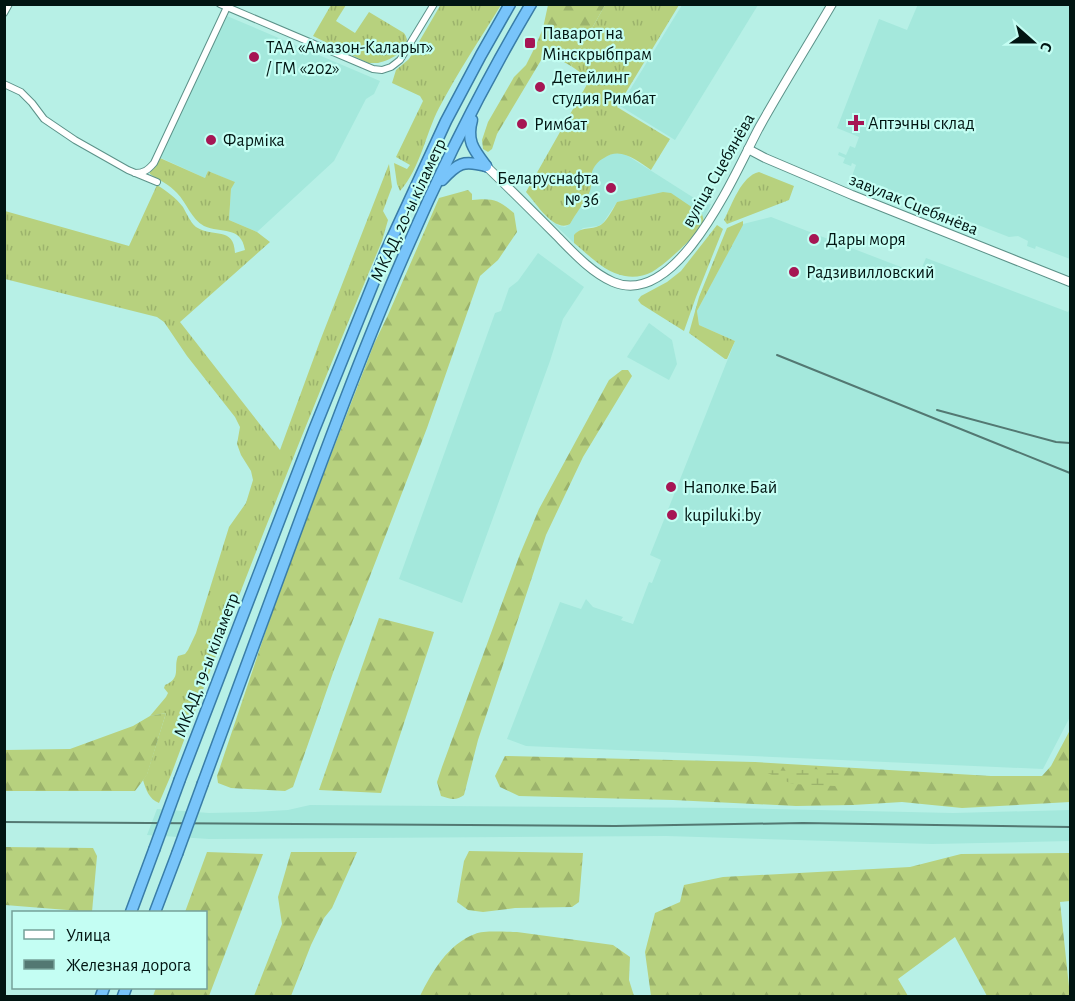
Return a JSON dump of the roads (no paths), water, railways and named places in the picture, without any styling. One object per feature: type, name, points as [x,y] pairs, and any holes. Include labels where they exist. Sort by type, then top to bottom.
[{"type":"highway","name":"МКАД, 20-ы кіламетр","points":[[314,430],[405,208],[446,121],[510,4]]},
{"type":"highway","name":"МКАД, 20-ы кіламетр","points":[[331,437],[404,254],[434,189],[478,100],[531,4]]},
{"type":"highway","points":[[478,100],[470,127],[470,142],[486,166]]},
{"type":"highway","points":[[434,189],[455,166],[473,163],[486,166]]},
{"type":"highway","name":"МКАД, 19-ы кіламетр","points":[[131,911],[314,430]]},
{"type":"highway","name":"МКАД, 19-ы кіламетр","points":[[155,911],[331,437]]},
{"type":"street","points":[[4,12],[9,4]]},
{"type":"street","points":[[135,173],[142,173],[154,163],[224,6],[367,67],[382,70],[400,60],[434,4]]},
{"type":"street","name":"вуліца Сцебянёва","points":[[486,166],[582,261],[613,282],[628,286],[640,285],[658,277],[670,268],[701,234],[715,213],[760,126],[832,4]]},
{"type":"street","points":[[4,84],[21,92],[44,120],[75,140],[135,173],[157,182]]},
{"type":"street","name":"завулак Сцебянёва","points":[[748,150],[852,195],[1071,282]]},
{"type":"railway","points":[[777,355],[1070,473]]},
{"type":"railway","points":[[937,410],[1056,442],[1070,443]]},
{"type":"railway","points":[[4,822],[615,826],[803,823],[1070,827]]},
{"type":"place","name":"Паварот на Мінскрыбпрам","points":[[530,43]]},
{"type":"place","name":"ТАА «Амазон-Каларыт» / ГМ «202»","points":[[254,57]]},
{"type":"place","name":"Детейлинг студия Римбат","points":[[540,87]]},
{"type":"place","name":"Аптэчны склад","points":[[856,123]]},
{"type":"place","name":"Римбат","points":[[522,124]]},
{"type":"place","name":"Фарміка","points":[[211,140]]},
{"type":"place","name":"Беларуснафта № 36","points":[[611,188]]},
{"type":"place","name":"Дары моря","points":[[814,239]]},
{"type":"place","name":"Радзивилловский","points":[[794,272]]},
{"type":"place","name":"Наполке.Бай","points":[[671,487]]},
{"type":"place","name":"kupiluki.by","points":[[672,515]]}]
